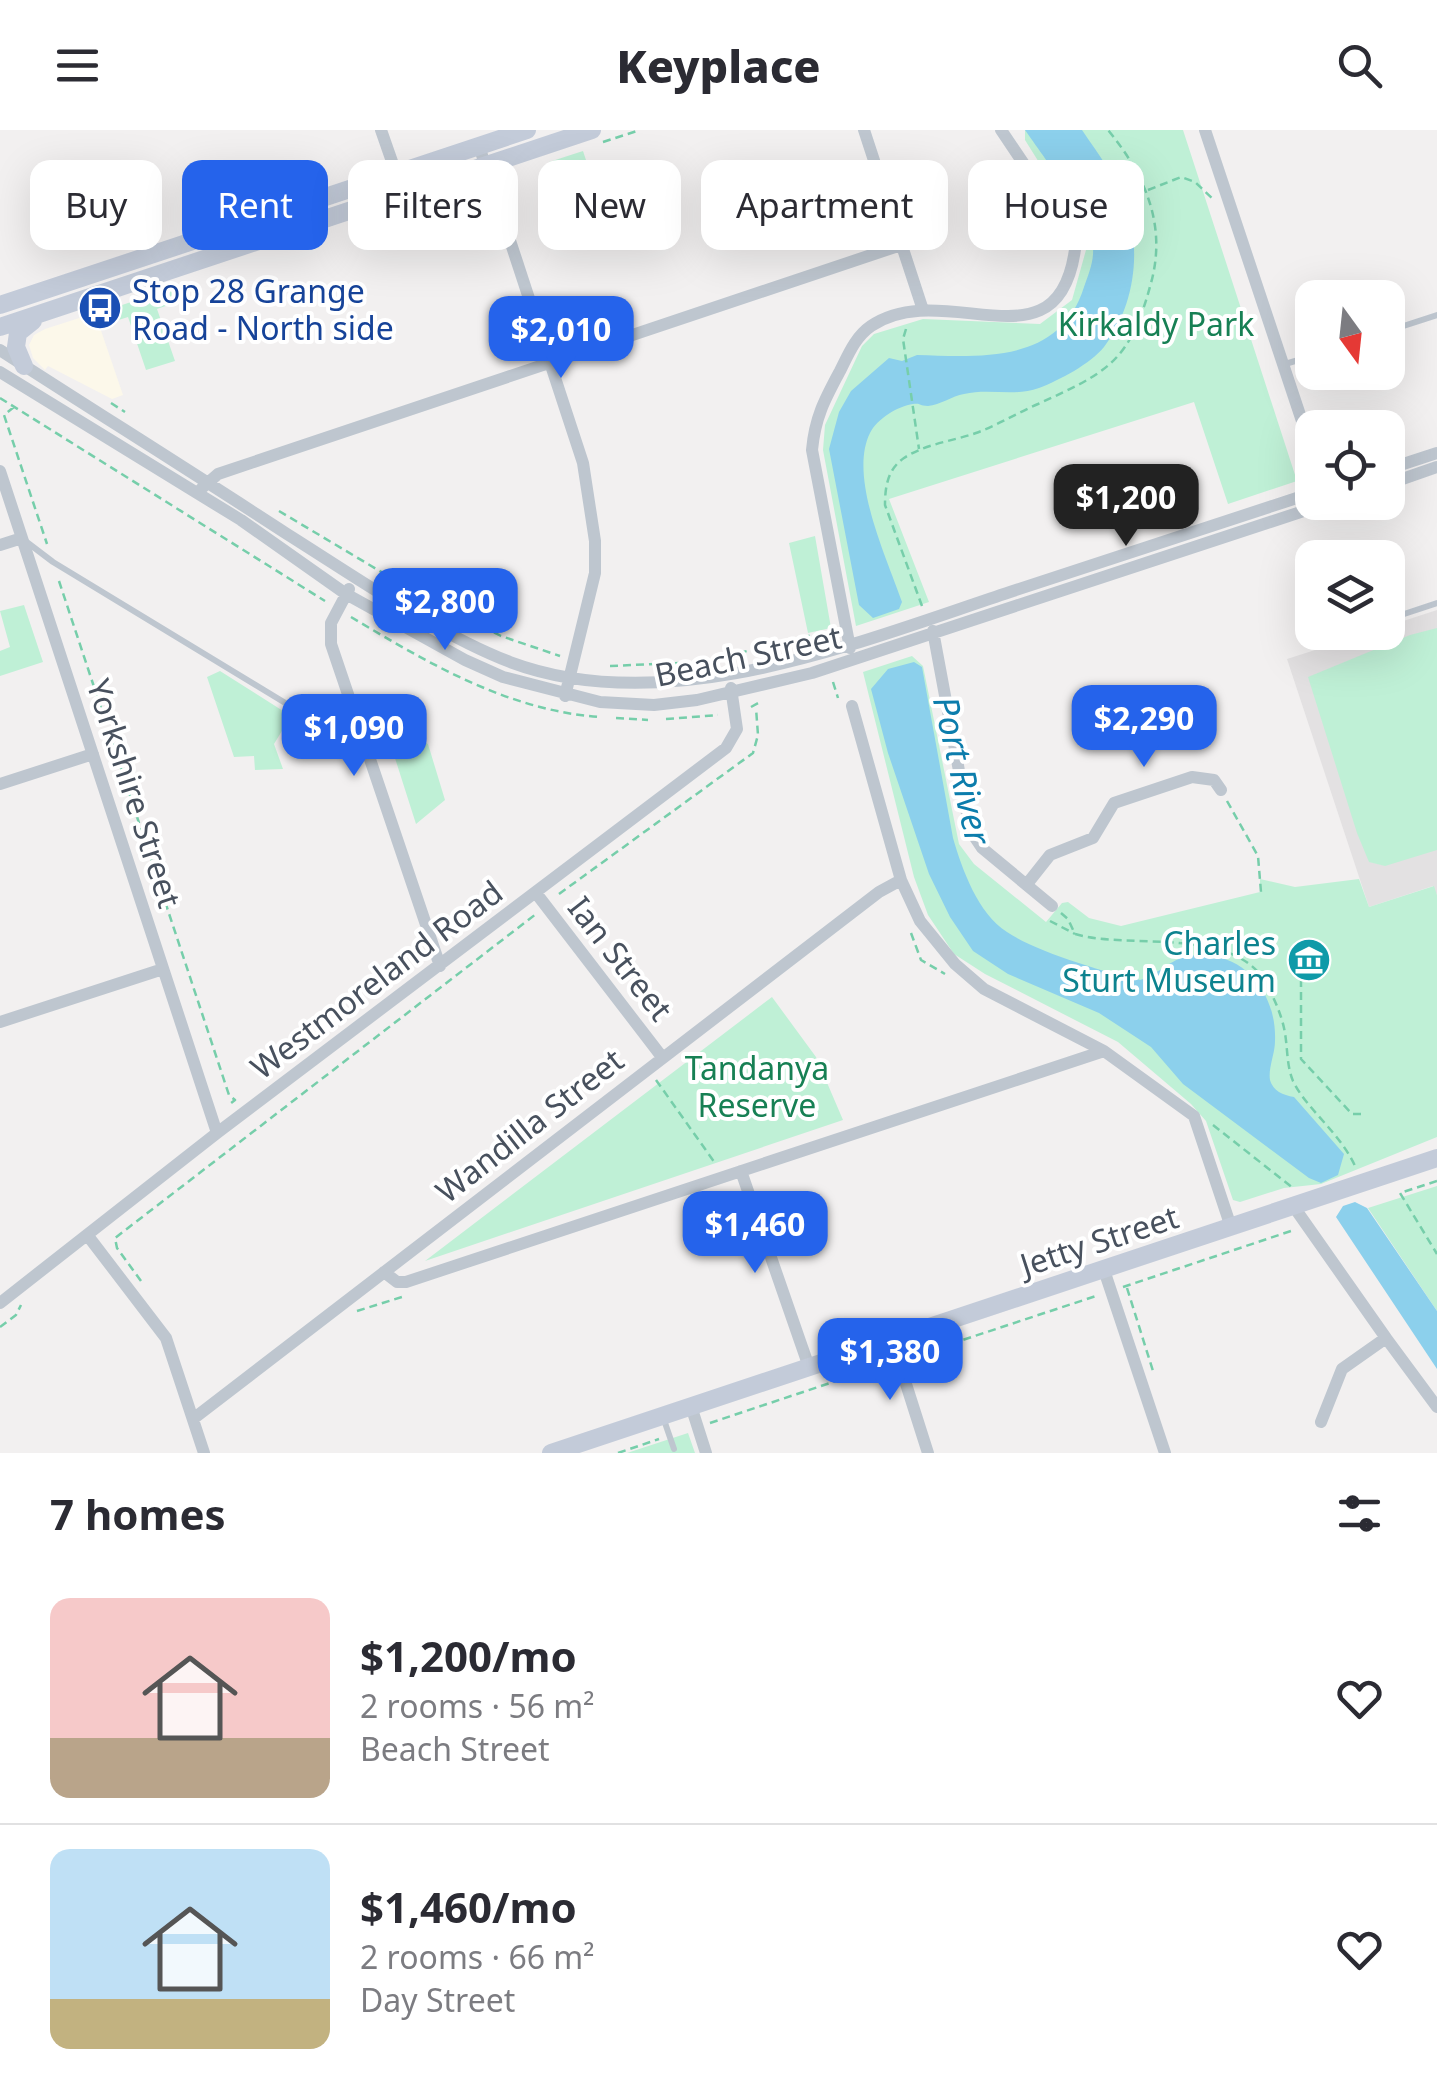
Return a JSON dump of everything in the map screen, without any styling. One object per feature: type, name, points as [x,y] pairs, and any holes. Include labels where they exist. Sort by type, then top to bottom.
[{"type":"main road","points":[[438,160],[528,130]]},
{"type":"main road","points":[[503,160],[592,130]]},
{"type":"main road","points":[[0,305],[348,190]]},
{"type":"main road","points":[[0,328],[348,212]]},
{"type":"main road","points":[[24,366],[16,346],[18,333],[41,314]]},
{"type":"main road","name":"Jetty Street","points":[[551,1453],[1231,1227],[1294,1198],[1437,1158]]},
{"type":"street","points":[[381,130],[391,160]]},
{"type":"street","points":[[864,130],[874,160]]},
{"type":"street","points":[[1205,130],[1299,410]]},
{"type":"street","points":[[853,662],[812,450],[814,421],[855,342],[872,326],[916,312],[1032,315],[1059,299],[1074,261],[1076,241],[1009,133]]},
{"type":"street","points":[[479,146],[483,160]]},
{"type":"street","points":[[513,250],[583,463],[596,542],[590,604],[564,696]]},
{"type":"street","points":[[202,488],[218,474],[886,250]]},
{"type":"street","points":[[902,250],[916,312]]},
{"type":"street","name":"Beach Street","points":[[0,350],[202,488],[346,594],[503,677],[564,696],[600,702],[654,704],[732,693],[853,662],[1295,515]]},
{"type":"street","name":"Beach Street","points":[[0,372],[356,578],[512,662],[608,684],[728,675],[848,643],[1295,499]]},
{"type":"street","points":[[1405,463],[1437,453]]},
{"type":"street","points":[[1405,478],[1437,467]]},
{"type":"street","name":"Yorkshire Street","points":[[0,470],[217,1133]]},
{"type":"street","points":[[0,545],[22,538]]},
{"type":"street","points":[[356,578],[332,623],[330,644],[440,966]]},
{"type":"street","points":[[930,618],[970,830],[982,848],[1052,906]]},
{"type":"street","name":"Westmoreland Road","points":[[0,1302],[92,1242],[217,1133],[726,748],[738,729],[728,675]]},
{"type":"street","points":[[852,706],[901,880],[920,921],[984,989],[1104,1052],[1194,1116],[1231,1227]]},
{"type":"street","points":[[0,784],[93,754]]},
{"type":"street","points":[[1027,884],[1050,855],[1093,838],[1114,803],[1192,776],[1214,780],[1221,790]]},
{"type":"street","name":"Wandilla Street","points":[[193,1418],[879,892],[901,880]]},
{"type":"street","name":"Ian Street","points":[[536,893],[662,1057]]},
{"type":"street","points":[[0,1022],[163,969]]},
{"type":"street","points":[[384,1272],[396,1282],[406,1282],[1104,1052]]},
{"type":"street","points":[[741,1171],[808,1368]]},
{"type":"street","points":[[1294,1198],[1307,1226],[1437,1407]]},
{"type":"street","points":[[92,1242],[166,1338],[204,1453]]},
{"type":"street","points":[[1104,1270],[1165,1453]]},
{"type":"street","points":[[1321,1422],[1342,1369],[1386,1338]]},
{"type":"street","points":[[892,1340],[928,1453]]},
{"type":"street","points":[[691,1406],[706,1453]]},
{"type":"lane","points":[[1405,325],[1437,315]]},
{"type":"lane","points":[[1284,365],[1295,361]]},
{"type":"lane","points":[[22,538],[53,562],[367,752]]},
{"type":"lane","points":[[1405,614],[1437,603]]},
{"type":"lane","points":[[663,1416],[674,1449]]},
{"type":"path","points":[[922,605],[885,504],[885,490],[894,468],[919,451],[1007,420],[1094,378],[1114,361],[1131,338],[1146,302],[1157,259],[1157,238],[1147,191],[1126,152],[1108,130]]},
{"type":"path","points":[[1174,170],[1176,178]]},
{"type":"path","points":[[1147,191],[1176,178],[1195,182],[1230,210]]},
{"type":"path","points":[[916,312],[904,344],[919,451]]},
{"type":"path","points":[[100,397],[128,414]]},
{"type":"path","points":[[0,398],[330,604]]},
{"type":"path","points":[[14,407],[4,415],[234,1100],[231,1103]]},
{"type":"path","points":[[272,506],[415,592],[501,636],[563,657]]},
{"type":"path","points":[[597,667],[702,662],[809,636],[834,637]]},
{"type":"path","points":[[832,679],[838,697]]},
{"type":"path","points":[[558,894],[752,754],[758,735],[756,706]]},
{"type":"path","points":[[1221,790],[1258,856],[1260,892]]},
{"type":"path","points":[[1052,906],[1068,918],[1075,934],[1088,938],[1161,939],[1225,951],[1250,963],[1261,974],[1277,1006],[1293,1080],[1348,1148],[1358,1173]]},
{"type":"path","points":[[92,1242],[115,1238],[537,913]]},
{"type":"path","points":[[908,925],[920,960],[952,978]]},
{"type":"path","points":[[1302,966],[1301,1059],[1352,1114],[1361,1114]]},
{"type":"path","points":[[648,1068],[724,1176]]},
{"type":"path","points":[[1206,1120],[1294,1198]]},
{"type":"path","points":[[1437,1181],[1400,1193],[1437,1254]]},
{"type":"path","points":[[698,1427],[1307,1226]]},
{"type":"path","points":[[115,1238],[117,1248],[148,1290]]},
{"type":"path","points":[[1126,1286],[1156,1378]]},
{"type":"path","points":[[353,1312],[410,1294]]},
{"type":"path","points":[[0,1327],[16,1315],[22,1303]]},
{"type":"path","points":[[618,1453],[670,1436]]},
{"type":"shaded area","points":[[95,313],[123,395],[112,399],[48,366],[45,370],[33,358],[29,345],[34,335],[45,329]]},
{"type":"shaded area","points":[[1437,610],[1437,895],[1433,886],[1369,907],[1287,659],[1315,650],[1405,650],[1405,620]]},
{"type":"green space","name":"Kirkaldy Park","points":[[1025,130],[1183,130],[1295,482],[1228,504],[1194,402],[889,499],[929,602],[856,626],[823,450],[825,425],[862,346],[874,334],[923,319],[1040,324],[1072,300],[1086,250],[1144,250],[1144,160],[1038,160],[1025,140]]},
{"type":"green space","points":[[583,151],[586,160],[555,160]]},
{"type":"green space","points":[[173,288],[177,302],[157,309],[175,361],[146,370],[128,317],[103,325],[98,313]]},
{"type":"green space","points":[[815,536],[831,628],[808,633],[789,543]]},
{"type":"green space","points":[[24,605],[43,662],[0,676],[0,651],[10,647],[0,611]]},
{"type":"green space","points":[[1437,628],[1437,850],[1385,866],[1369,862],[1357,833],[1308,677],[1374,650],[1405,650],[1405,637]]},
{"type":"green space","points":[[912,656],[923,666],[959,844],[974,864],[1046,922],[1062,903],[1068,902],[1089,918],[1121,926],[1260,892],[1260,879],[1295,887],[1359,879],[1369,907],[1434,886],[1437,1137],[1321,1184],[1284,1188],[1240,1202],[1233,1200],[1206,1121],[1191,1104],[1118,1042],[954,954],[928,915],[914,877],[863,672]]},
{"type":"green space","points":[[220,671],[291,716],[274,744],[283,769],[255,770],[254,756],[234,757],[207,677]]},
{"type":"green space","points":[[428,744],[445,800],[416,824],[394,755],[395,751]]},
{"type":"green space","name":"Tandanya Reserve","points":[[772,997],[816,1057],[843,1120],[425,1261]]},
{"type":"green space","points":[[1437,1186],[1437,1311],[1368,1208]]},
{"type":"green space","points":[[688,1433],[695,1453],[627,1453]]},
{"type":"water","name":"Port River","points":[[1025,130],[1082,130],[1103,160],[1046,160]]},
{"type":"water","name":"Port River","points":[[1093,250],[1134,250],[1132,281],[1122,316],[1104,347],[1083,365],[1030,391],[973,392],[932,405],[907,405],[888,414],[873,428],[864,451],[867,494],[879,541],[902,602],[899,609],[873,618],[859,605],[829,449],[839,412],[851,391],[889,358],[902,361],[917,355],[993,354],[1038,342],[1057,330],[1073,312]]},
{"type":"water","name":"Port River","points":[[914,662],[922,667],[953,838],[966,877],[988,914],[1007,932],[1035,947],[1140,980],[1189,956],[1208,955],[1240,966],[1262,990],[1270,1006],[1275,1041],[1271,1084],[1279,1092],[1294,1097],[1344,1154],[1338,1175],[1321,1183],[1309,1178],[1183,1084],[1151,1047],[1099,1013],[1008,974],[973,951],[950,917],[929,874],[871,689],[888,669]]},
{"type":"water","points":[[1355,1202],[1367,1208],[1437,1311],[1437,1369],[1336,1217],[1343,1206]]},
{"type":"place","name":"Stop 28 Grange Road - North side","points":[[100,308]]},
{"type":"place","name":"Charles Sturt Museum","points":[[1309,960]]}]
